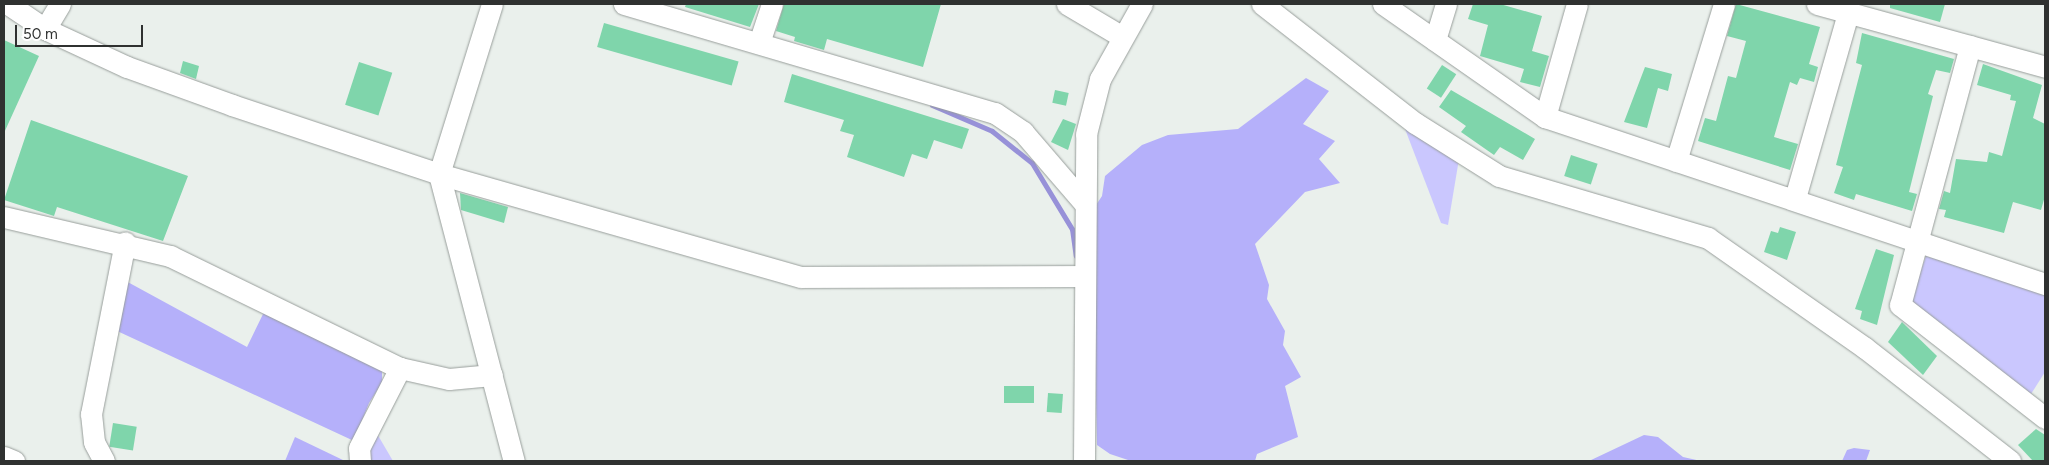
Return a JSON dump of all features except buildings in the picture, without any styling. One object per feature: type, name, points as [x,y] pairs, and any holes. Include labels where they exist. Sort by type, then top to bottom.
[{"type":"street","points":[[8,4],[45,30],[135,70],[439,174],[801,277],[1077,276]]},
{"type":"street","points":[[45,30],[60,4]]},
{"type":"street","points":[[492,4],[439,174],[514,461]]},
{"type":"street","points":[[624,4],[995,113],[1023,132],[1084,203]]},
{"type":"street","points":[[760,43],[772,4]]},
{"type":"street","points":[[1067,4],[1121,36]]},
{"type":"street","points":[[1084,461],[1077,276],[1092,106],[1121,36],[1142,4]]},
{"type":"street","points":[[1262,4],[1415,123],[1499,176],[1708,238],[1867,347],[2010,461]]},
{"type":"street","points":[[1383,4],[1545,117],[1795,198],[1919,242],[2044,279]]},
{"type":"street","points":[[1436,40],[1446,4]]},
{"type":"street","points":[[1545,117],[1577,4]]},
{"type":"street","points":[[1676,161],[1724,4]]},
{"type":"street","points":[[1817,4],[2045,67]]},
{"type":"street","points":[[1795,198],[1848,12]]},
{"type":"street","points":[[1970,46],[1919,242],[1895,312],[2045,418]]},
{"type":"street","points":[[4,218],[125,242],[170,256],[400,368],[448,379],[492,375]]},
{"type":"street","points":[[104,461],[94,442],[91,414],[125,242]]},
{"type":"street","points":[[360,461],[359,448],[400,368]]},
{"type":"street","points":[[4,457],[14,461]]},
{"type":"shaded area","points":[[1306,78],[1329,91],[1303,124],[1335,141],[1319,159],[1340,183],[1305,192],[1255,244],[1269,285],[1267,299],[1285,331],[1283,345],[1301,377],[1285,386],[1298,437],[1257,454],[1255,461],[1131,461],[1110,454],[1097,445],[1092,211],[1102,196],[1105,176],[1142,145],[1168,135],[1238,129]]},
{"type":"shaded area","points":[[1408,126],[1459,159],[1448,225],[1441,223],[1405,129]]},
{"type":"shaded area","points":[[1926,256],[2045,294],[2045,372],[2031,394],[1910,300]]},
{"type":"shaded area","points":[[124,280],[247,347],[265,310],[382,368],[382,383],[369,403],[354,441],[115,330]]},
{"type":"shaded area","points":[[376,432],[393,461],[367,461],[366,451]]},
{"type":"shaded area","points":[[1644,435],[1658,437],[1683,457],[1701,461],[1589,461]]},
{"type":"shaded area","points":[[295,437],[345,461],[285,461]]},
{"type":"shaded area","points":[[1854,448],[1870,450],[1866,461],[1842,461],[1847,450]]},
{"type":"waterway","points":[[932,105],[992,131],[1032,163],[1072,229],[1076,256]]}]
